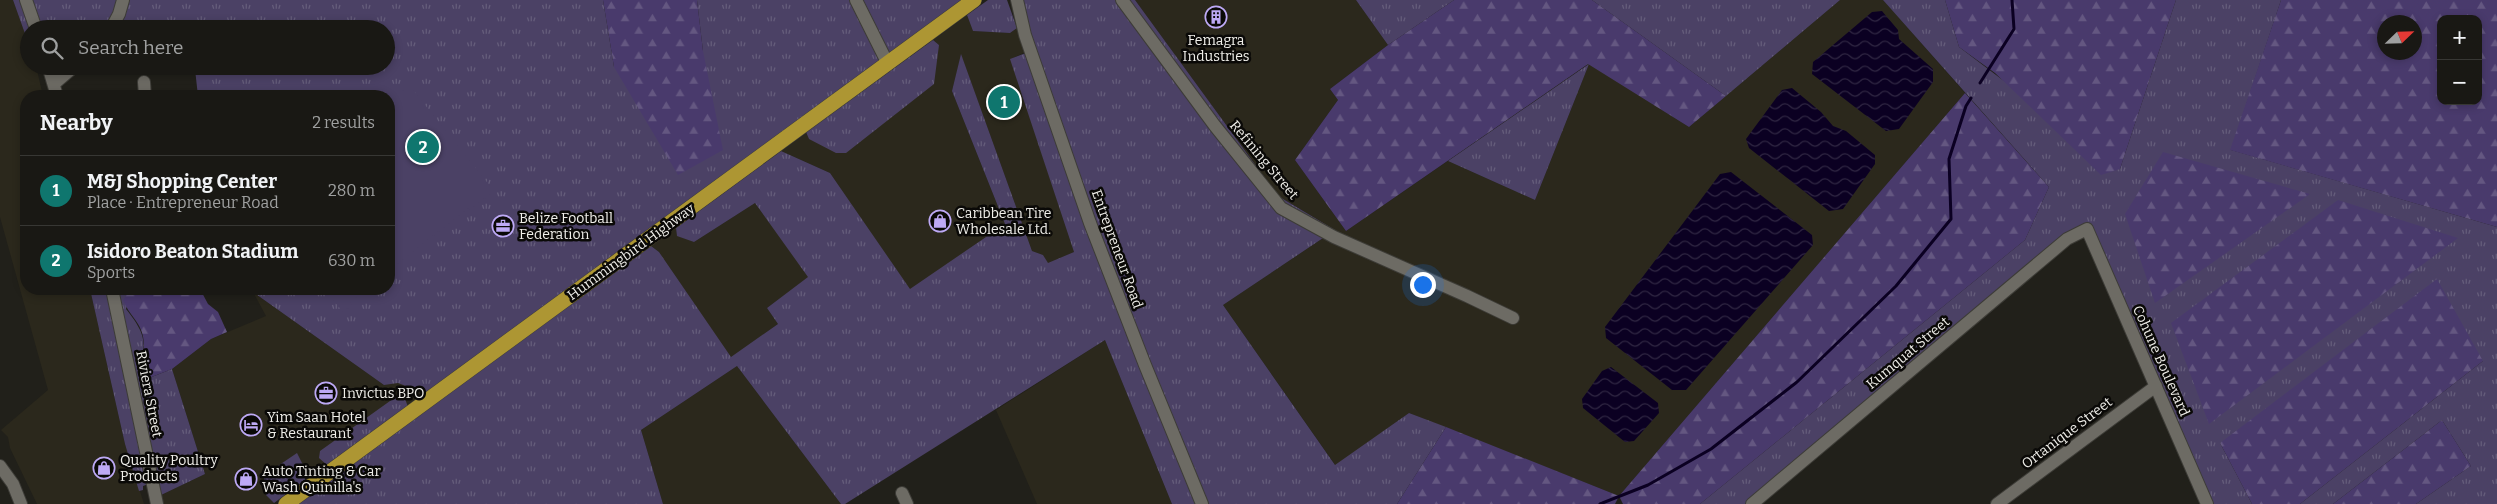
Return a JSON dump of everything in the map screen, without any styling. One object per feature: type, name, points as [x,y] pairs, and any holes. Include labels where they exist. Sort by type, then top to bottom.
[{"type":"main road","name":"Hummingbird Highway","points":[[286,504],[974,0]]},
{"type":"street","points":[[26,0],[33,20]]},
{"type":"street","points":[[116,20],[122,0]]},
{"type":"street","points":[[856,0],[888,64]]},
{"type":"street","name":"Entrepreneur Road","points":[[1017,0],[1025,36],[1090,223],[1144,365],[1202,504]]},
{"type":"street","name":"Refining Street","points":[[1122,0],[1215,126],[1281,208],[1334,237],[1513,318]]},
{"type":"street","points":[[51,75],[56,90]]},
{"type":"street","points":[[56,90],[68,75]]},
{"type":"street","points":[[144,82],[145,90]]},
{"type":"street","name":"Cohune Boulevard","points":[[2086,229],[2207,504]]},
{"type":"street","name":"Kumquat Street","points":[[1752,504],[2067,240],[2086,229]]},
{"type":"street","name":"Riviera Street","points":[[113,295],[157,504]]},
{"type":"street","name":"Ortanique Street","points":[[1997,504],[2156,386]]},
{"type":"street","points":[[0,466],[13,484],[21,504]]},
{"type":"shaded area","points":[[0,0],[13,0],[20,20],[20,75],[38,75],[42,90],[20,90],[20,289],[0,217]]},
{"type":"shaded area","points":[[1135,0],[1356,0],[1388,45],[1330,89],[1338,100],[1295,160],[1346,231],[1448,161],[1535,200],[1589,64],[1689,127],[1840,0],[1883,0],[1965,93],[1619,496],[1409,413],[1336,466],[1223,305],[1335,230],[1278,196]]},
{"type":"shaded area","points":[[967,15],[973,31],[1010,33],[1017,28],[1025,52],[1011,59],[1074,252],[1048,264],[1043,255],[1032,251],[961,55],[952,91],[1005,224],[910,290],[830,173],[781,151],[806,132],[809,139],[939,45],[933,40]]},
{"type":"shaded area","points":[[755,203],[809,277],[767,308],[778,324],[731,358],[659,252],[651,246],[676,228],[677,235],[694,242]]},
{"type":"shaded area","points":[[22,295],[91,295],[125,444],[144,504],[37,504],[10,448],[8,437],[1,430],[48,390]]},
{"type":"shaded area","points":[[255,295],[384,385],[397,382],[427,394],[323,462],[327,465],[306,479],[305,469],[263,477],[267,488],[266,495],[274,503],[272,504],[161,504],[159,496],[205,474],[172,369],[211,339],[266,316]]},
{"type":"shaded area","points":[[1105,340],[1172,504],[1037,504],[996,410]]},
{"type":"shaded area","points":[[737,366],[841,504],[663,504],[641,430]]},
{"type":"green space","points":[[13,0],[603,0],[614,67],[703,51],[697,0],[963,0],[427,394],[398,383],[384,385],[257,295],[395,295],[395,90],[197,90],[196,75],[395,75],[395,20],[20,20]]},
{"type":"green space","points":[[603,0],[697,0],[703,51],[723,150],[678,175],[614,67]]},
{"type":"green space","points":[[988,0],[1007,0],[1017,28],[1010,33],[973,31],[967,15]]},
{"type":"green space","points":[[1021,0],[1135,0],[1278,196],[1335,230],[1223,305],[1335,465],[1409,413],[1446,427],[1397,504],[1172,504],[1105,340],[845,504],[841,504],[737,366],[641,430],[663,504],[297,504],[651,246],[659,252],[731,357],[778,324],[767,308],[808,277],[755,203],[694,242],[677,236],[676,228],[781,151],[830,173],[910,289],[1005,224],[952,91],[961,54],[1032,251],[1043,255],[1048,263],[1074,252],[1010,59],[1036,49]]},
{"type":"green space","points":[[1356,0],[1454,0],[1388,45]]},
{"type":"green space","points":[[1454,0],[1592,0],[1726,96],[1689,127],[1588,64],[1346,231],[1295,160],[1338,100],[1330,89],[1388,45]]},
{"type":"green space","points":[[1592,0],[1840,0],[1726,96]]},
{"type":"green space","points":[[1883,0],[1945,0],[1959,47],[2120,169],[2176,0],[2281,0],[2231,150],[2497,227],[2497,504],[2416,504],[2471,466],[2442,420],[2333,504],[2300,504],[2483,361],[2220,443],[2252,504],[2208,504],[2086,229],[1753,504],[1700,504],[2025,240],[2049,187]]},
{"type":"green space","points":[[1945,0],[2176,0],[2120,169],[2101,175],[1995,73],[1959,47]]},
{"type":"green space","points":[[2281,0],[2497,0],[2497,227],[2230,150]]},
{"type":"green space","points":[[933,40],[939,45],[934,84],[846,153],[836,153],[809,139],[806,132]]},
{"type":"green space","points":[[1589,64],[1535,200],[1448,161]]},
{"type":"green space","points":[[409,85],[494,191],[470,210],[468,208],[395,266],[395,97]]},
{"type":"green space","points":[[1965,93],[2049,187],[2025,240],[1700,504],[1623,504],[1619,496]]},
{"type":"green space","points":[[2163,152],[2310,194],[2155,303],[2125,214]]},
{"type":"green space","points":[[2338,200],[2458,238],[2209,424],[2171,323]]},
{"type":"green space","points":[[2437,279],[2483,361],[2300,504],[2252,504],[2220,443]]},
{"type":"green space","points":[[91,295],[130,295],[126,309],[138,326],[144,347],[140,375],[144,380],[172,369],[205,474],[159,496],[154,482],[143,486],[143,490],[139,491],[125,444]]},
{"type":"green space","points":[[127,295],[203,295],[208,304],[218,312],[227,332],[211,339],[172,369],[144,380],[140,374],[144,349],[143,336],[123,300]]},
{"type":"green space","points":[[329,295],[359,295],[350,302],[352,305],[343,312]]},
{"type":"green space","points":[[397,396],[404,396],[408,407],[327,465],[319,458],[320,451]]},
{"type":"green space","points":[[2442,420],[2471,466],[2416,504],[2333,504]]},
{"type":"green space","points":[[1446,427],[1619,496],[1615,504],[1397,504]]},
{"type":"green space","points":[[297,453],[305,469],[305,480],[274,503],[266,495],[267,488],[263,476]]},
{"type":"water","points":[[1882,11],[1898,30],[1899,39],[1933,69],[1933,82],[1899,129],[1886,131],[1812,74],[1813,62],[1872,12]]},
{"type":"water","points":[[1792,88],[1821,112],[1833,126],[1846,131],[1875,155],[1875,164],[1843,209],[1829,211],[1749,148],[1746,139],[1782,90]]},
{"type":"water","points":[[1731,172],[1812,235],[1813,245],[1686,390],[1672,390],[1606,338],[1605,327],[1720,174]]},
{"type":"water","points":[[1611,367],[1658,403],[1659,413],[1634,441],[1625,442],[1583,408],[1582,399],[1602,371]]},
{"type":"waterway","points":[[1980,83],[2014,29],[2012,0]]},
{"type":"waterway","points":[[1600,504],[1648,485],[1711,449],[1797,382],[1896,286],[1951,219],[1949,159],[1966,106],[1971,98]]},
{"type":"place","name":"Femagra Industries","points":[[1216,17]]},
{"type":"place","name":"M&J Shopping Center","points":[[1004,102]]},
{"type":"place","name":"Isidoro Beaton Stadium","points":[[423,147]]},
{"type":"place","name":"Caribbean Tire Wholesale Ltd.","points":[[940,221]]},
{"type":"place","name":"Belize Football Federation","points":[[503,226]]},
{"type":"place","name":"Invictus BPO","points":[[326,393]]},
{"type":"place","name":"Yim Saan Hotel & Restaurant","points":[[251,425]]},
{"type":"place","name":"Quality Poultry Products","points":[[104,468]]},
{"type":"place","name":"Auto Tinting & Car Wash Quinilla's","points":[[246,479]]}]
